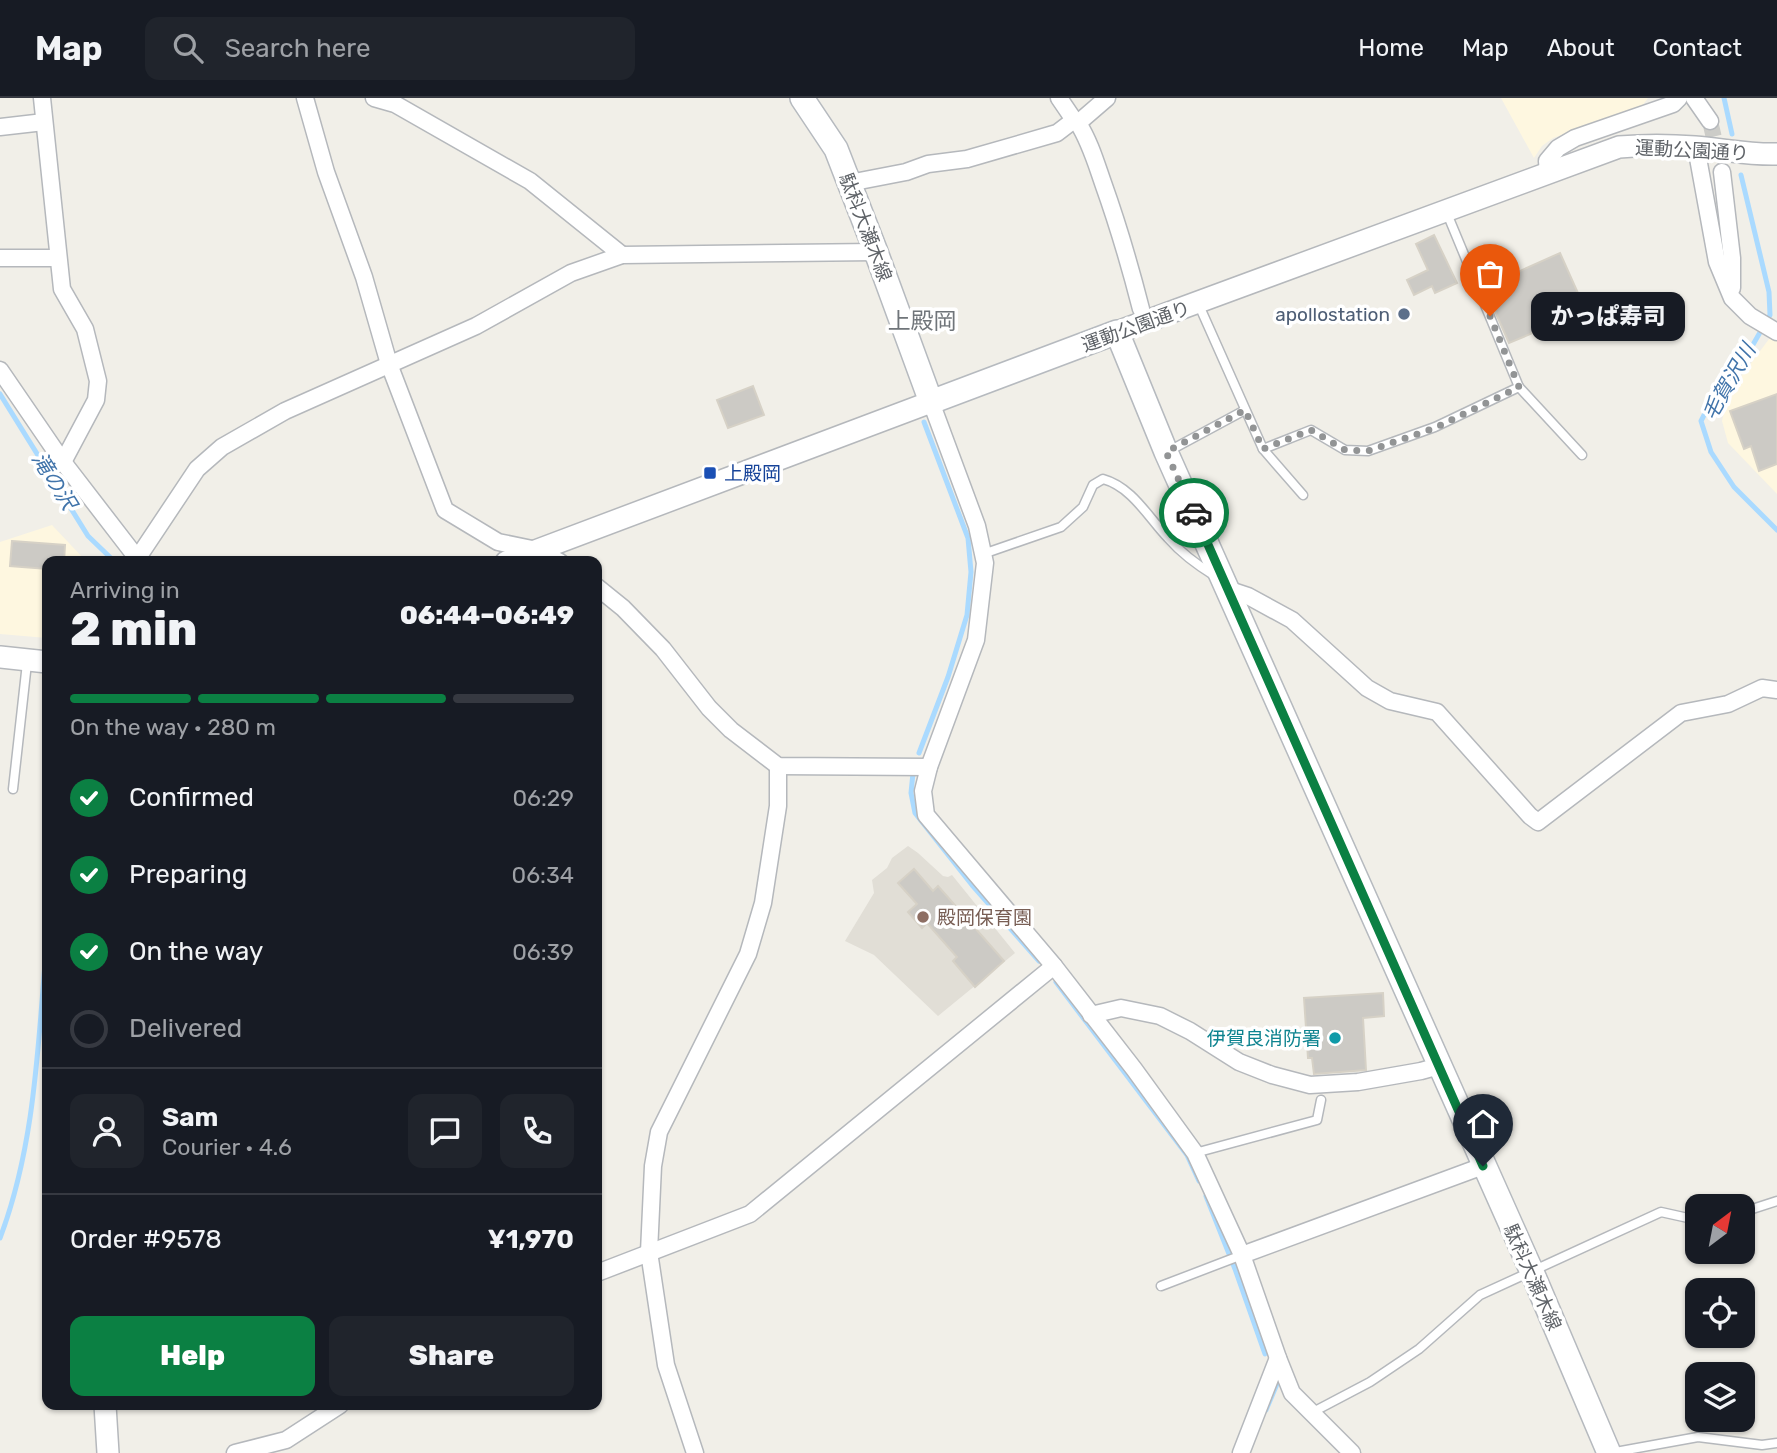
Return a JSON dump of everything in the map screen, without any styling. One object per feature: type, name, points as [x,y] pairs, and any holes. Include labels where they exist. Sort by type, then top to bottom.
[{"type":"main road","name":"駄科大瀬木線","points":[[802,98],[836,149],[932,402]]},
{"type":"main road","name":"駄科大瀬木線","points":[[1118,332],[1166,452],[1610,1453]]},
{"type":"main road","name":"運動公園通り","points":[[932,402],[1118,332]]},
{"type":"street","points":[[42,98],[62,289],[85,329],[98,381],[96,400],[63,462]]},
{"type":"street","points":[[305,98],[326,172],[365,277],[389,365],[445,510],[498,542],[537,550],[548,556]]},
{"type":"street","points":[[374,98],[395,104],[530,181],[622,255]]},
{"type":"street","points":[[1059,98],[1085,135],[1092,152],[1126,249],[1141,309]]},
{"type":"street","points":[[849,183],[906,172],[929,164],[967,159],[1057,133],[1107,98]]},
{"type":"street","points":[[1548,173],[1547,160],[1558,148],[1575,138],[1658,104],[1673,104],[1679,98]]},
{"type":"street","points":[[1694,98],[1710,121]]},
{"type":"street","points":[[0,127],[44,122]]},
{"type":"street","name":"運動公園通り","points":[[1118,332],[1619,147],[1647,144],[1747,154],[1777,153]]},
{"type":"street","points":[[1696,147],[1717,262],[1732,298],[1750,316],[1777,332]]},
{"type":"street","points":[[1722,172],[1731,258],[1732,298]]},
{"type":"street","points":[[139,556],[197,469],[222,447],[285,411],[476,326],[571,273],[622,255],[876,252]]},
{"type":"street","points":[[0,258],[57,258]]},
{"type":"street","points":[[0,370],[63,462],[133,556]]},
{"type":"street","points":[[932,402],[977,526],[985,563],[976,640],[929,766],[923,791],[926,815],[1054,967],[1134,1069],[1195,1153],[1240,1255],[1293,1393],[1352,1453]]},
{"type":"street","name":"運動公園通り","points":[[522,556],[932,402]]},
{"type":"street","points":[[1225,585],[1292,620],[1367,688],[1390,701],[1437,712],[1530,816],[1538,821],[1681,713],[1728,704],[1762,688],[1777,690]]},
{"type":"street","points":[[602,591],[623,608],[663,649],[724,723],[778,766],[929,766]]},
{"type":"street","points":[[0,657],[37,661]]},
{"type":"street","points":[[695,1453],[666,1365],[649,1252],[653,1166],[659,1132],[748,954],[763,903],[769,866],[778,806],[778,766]]},
{"type":"street","points":[[602,1270],[750,1214],[1054,967]]},
{"type":"street","points":[[1091,1015],[1121,1008],[1160,1016],[1190,1031],[1239,1062],[1272,1075],[1310,1085],[1358,1082],[1439,1066]]},
{"type":"street","points":[[1240,1255],[1483,1166]]},
{"type":"street","points":[[1241,1453],[1278,1358]]},
{"type":"street","points":[[105,1410],[108,1453]]},
{"type":"street","points":[[235,1453],[286,1440],[332,1410]]},
{"type":"lane","points":[[1446,211],[1519,387],[1582,455]]},
{"type":"lane","points":[[1198,303],[1263,449],[1303,495]]},
{"type":"lane","points":[[1263,449],[1311,430],[1345,450],[1368,451],[1435,428],[1519,387]]},
{"type":"lane","points":[[1166,452],[1245,410]]},
{"type":"lane","points":[[983,554],[1061,527],[1083,507],[1093,485],[1103,479],[1117,483],[1193,563],[1225,585]]},
{"type":"lane","points":[[13,789],[37,661]]},
{"type":"lane","points":[[1195,1153],[1317,1120],[1321,1100]]},
{"type":"lane","points":[[1755,1208],[1777,1201]]},
{"type":"lane","points":[[1313,1412],[1370,1382],[1419,1349],[1480,1295],[1661,1212],[1685,1217]]},
{"type":"lane","points":[[1161,1286],[1240,1255]]},
{"type":"lane","points":[[1610,1453],[1698,1437],[1762,1446],[1777,1443]]},
{"type":"shaded area","points":[[1501,98],[1648,98],[1642,106],[1553,138],[1542,146],[1534,158]]},
{"type":"shaded area","points":[[1777,338],[1777,494],[1728,443],[1722,421],[1728,394],[1769,339]]},
{"type":"shaded area","points":[[52,525],[81,556],[42,556],[42,638],[0,634],[0,542]]},
{"type":"shaded area","name":"殿岡保育園","points":[[908,846],[943,876],[952,875],[1015,953],[938,1016],[874,955],[845,941],[874,893],[872,880],[887,868],[892,858]]},
{"type":"building","points":[[1434,235],[1457,283],[1435,293],[1432,286],[1414,295],[1407,280],[1428,270],[1416,244]]},
{"type":"building","points":[[1560,253],[1586,311],[1562,322],[1559,316],[1534,327],[1535,332],[1509,343],[1486,291],[1495,287],[1493,283]]},
{"type":"building","points":[[753,386],[764,415],[728,428],[717,400]]},
{"type":"building","points":[[1777,394],[1777,464],[1759,471],[1751,446],[1744,449],[1730,411]]},
{"type":"building","points":[[12,541],[65,545],[64,556],[42,556],[42,569],[10,566]]},
{"type":"building","points":[[914,869],[933,891],[938,886],[1004,961],[975,987],[953,961],[957,957],[927,923],[922,928],[908,912],[917,904],[898,883]]},
{"type":"building","name":"伊賀良消防署","points":[[1383,993],[1384,1016],[1363,1018],[1366,1070],[1314,1074],[1312,1058],[1308,1058],[1304,998]]},
{"type":"waterway","name":"毛賀沢川","points":[[1724,98],[1732,134]]},
{"type":"waterway","name":"毛賀沢川","points":[[1741,175],[1769,292],[1770,315],[1743,362],[1715,394],[1701,421],[1711,452],[1734,487],[1777,530]]},
{"type":"waterway","name":"滝の沢","points":[[0,394],[88,536],[109,556]]},
{"type":"waterway","points":[[919,753],[948,677],[967,615],[971,572],[968,538],[924,422]]},
{"type":"waterway","points":[[913,773],[911,793],[915,813],[972,885],[1039,961]]},
{"type":"waterway","points":[[1056,982],[1187,1155],[1199,1181]]},
{"type":"waterway","name":"滝の沢","points":[[0,1238],[12,1202],[28,1128],[42,1003]]},
{"type":"waterway","points":[[1206,1196],[1265,1354]]},
{"type":"waterway","points":[[1266,1410],[1277,1384]]},
{"type":"tunnel","points":[[1710,121],[1722,172]]},
{"type":"way so far","points":[[1194,513],[1166,452],[1245,410],[1263,449],[1311,430],[1345,450],[1368,451],[1435,428],[1519,387],[1490,316]]},
{"type":"place","name":"apollostation","points":[[1404,314]]},
{"type":"place","name":"かっぱ寿司","points":[[1490,316]]},
{"type":"place","name":"上殿岡","points":[[710,473]]},
{"type":"place","name":"殿岡保育園","points":[[923,917]]},
{"type":"place","name":"伊賀良消防署","points":[[1335,1038]]},
{"type":"district","name":"上殿岡","points":[[922,321]]},
{"type":"route","points":[[1194,513],[1483,1166]]}]
